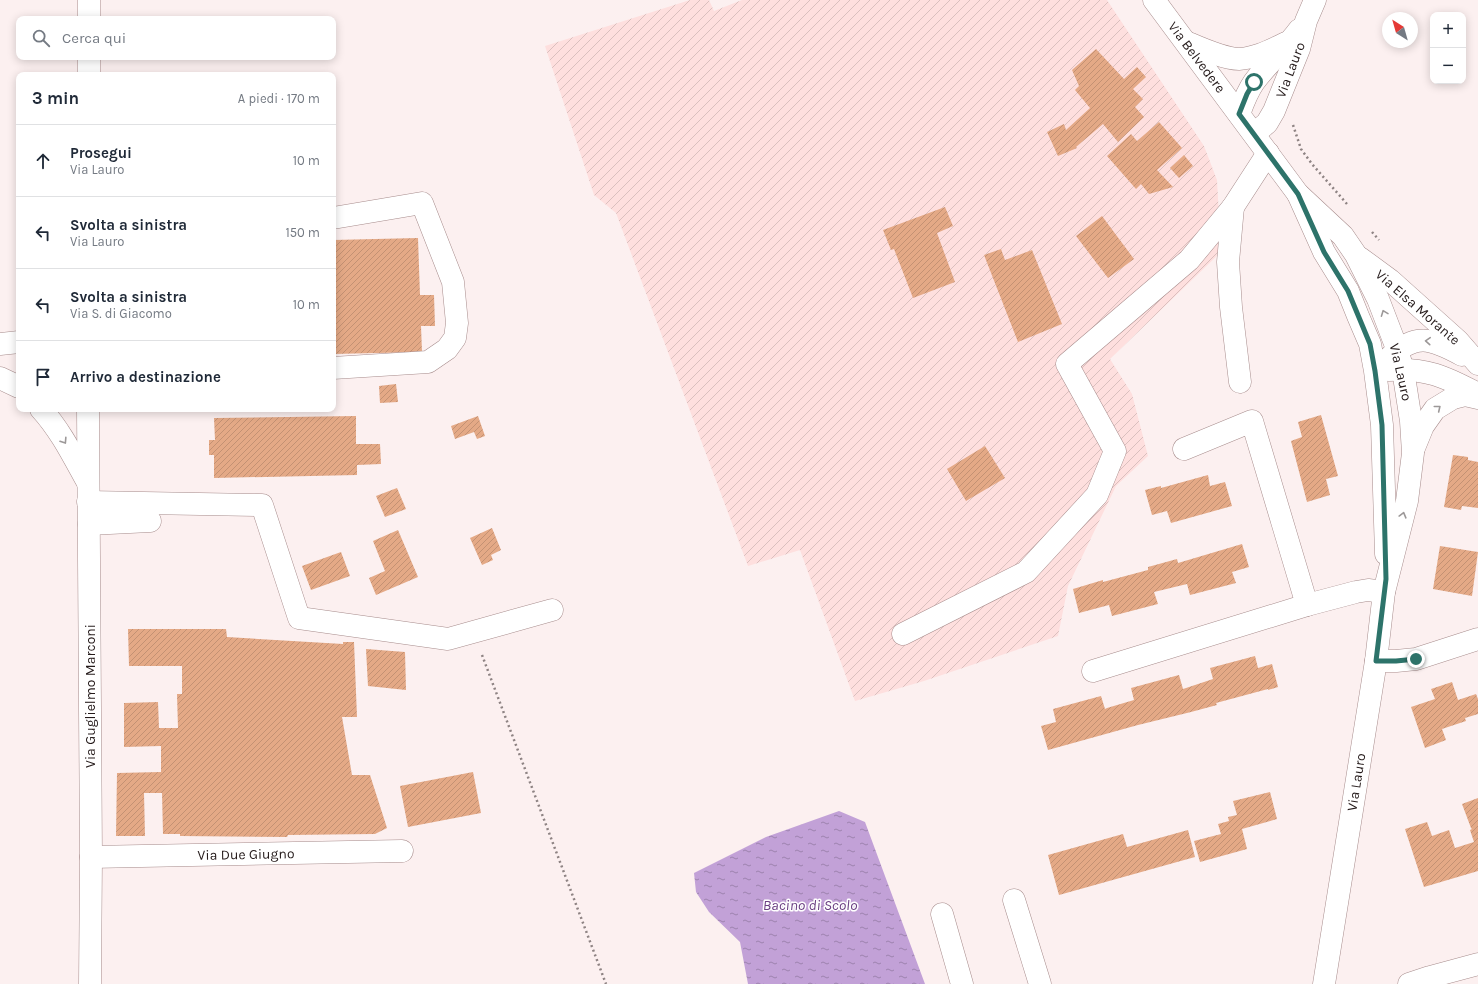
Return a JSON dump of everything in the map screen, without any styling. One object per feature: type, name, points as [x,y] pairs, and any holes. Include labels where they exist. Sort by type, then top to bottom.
[{"type":"street","points":[[89,0],[89,16]]},
{"type":"street","name":"Via Belvedere","points":[[1154,0],[1239,114]]},
{"type":"street","name":"Via Lauro","points":[[1254,134],[1271,118],[1299,49],[1306,22],[1315,0]]},
{"type":"street","name":"Via Lauro","points":[[1306,22],[1292,40],[1254,82],[1247,94],[1239,114],[1298,194],[1343,236],[1356,255],[1378,299],[1400,360],[1411,421],[1413,453],[1407,500],[1385,586],[1376,661],[1324,984]]},
{"type":"street","name":"Via Lauro","points":[[1186,42],[1217,54],[1238,59],[1260,55],[1292,40]]},
{"type":"street","points":[[89,60],[89,72]]},
{"type":"street","points":[[903,634],[1026,572],[1097,495],[1115,451],[1067,364],[1189,260],[1233,207],[1268,153]]},
{"type":"street","name":"Via Lauro","points":[[1298,194],[1324,252],[1350,297],[1370,344],[1382,425],[1385,586]]},
{"type":"street","points":[[336,217],[422,203],[453,282],[457,323],[455,338],[447,349],[428,362],[336,368]]},
{"type":"street","points":[[1233,207],[1228,262],[1240,382]]},
{"type":"street","name":"Via Elsa Morante","points":[[1356,255],[1390,280],[1458,341],[1477,363]]},
{"type":"street","name":"Via Elsa Morante","points":[[1375,371],[1400,360],[1412,342],[1424,340],[1436,342],[1477,363]]},
{"type":"street","points":[[0,344],[16,342]]},
{"type":"street","name":"Via Elsa Morante","points":[[1400,360],[1413,370],[1438,374],[1478,394]]},
{"type":"street","points":[[0,378],[16,386]]},
{"type":"street","points":[[1413,453],[1423,426],[1435,409],[1453,398],[1466,395],[1478,398]]},
{"type":"street","points":[[44,412],[68,448],[88,492],[262,505],[299,618],[448,639],[552,610]]},
{"type":"street","name":"Via Guglielmo Marconi","points":[[88,412],[91,858],[90,984]]},
{"type":"street","points":[[1184,449],[1252,421],[1307,605]]},
{"type":"street","points":[[89,524],[150,521]]},
{"type":"street","points":[[1093,671],[1307,605],[1385,586]]},
{"type":"street","points":[[1376,661],[1416,659],[1478,639]]},
{"type":"street","name":"Via Due Giugno","points":[[91,858],[402,851]]},
{"type":"street","points":[[1014,900],[1040,984]]},
{"type":"street","points":[[942,914],[962,984]]},
{"type":"street","points":[[1409,984],[1478,964]]},
{"type":"path","points":[[474,632],[606,984]]},
{"type":"shaded area","points":[[690,0],[709,0],[714,11],[742,0],[1107,0],[1204,146],[1217,180],[1221,252],[1110,359],[1132,394],[1148,456],[1116,486],[1068,586],[1058,636],[924,681],[855,701],[800,550],[748,566],[616,213],[594,195],[545,46]]},
{"type":"water","name":"Bacino di Scolo","points":[[839,811],[865,822],[925,984],[748,984],[740,942],[709,912],[696,892],[694,873],[766,837]]},
{"type":"building","points":[[1096,49],[1124,79],[1137,67],[1146,77],[1133,89],[1143,99],[1135,107],[1144,117],[1118,142],[1103,124],[1076,147],[1077,148],[1058,156],[1047,132],[1064,124],[1066,130],[1090,108],[1075,90],[1079,86],[1072,70]]},
{"type":"building","points":[[1159,122],[1182,148],[1157,170],[1173,187],[1149,194],[1141,184],[1136,189],[1107,156],[1131,134],[1137,141]]},
{"type":"building","points":[[1184,155],[1193,166],[1179,178],[1170,168]]},
{"type":"building","points":[[945,207],[953,226],[937,233],[955,282],[913,298],[894,249],[891,250],[883,230]]},
{"type":"building","points":[[1102,216],[1134,259],[1108,278],[1076,236]]},
{"type":"building","points":[[418,238],[420,295],[434,295],[435,326],[421,326],[422,352],[336,354],[336,240]]},
{"type":"building","points":[[1001,249],[1005,260],[1032,250],[1062,324],[1018,342],[984,255]]},
{"type":"building","points":[[396,384],[398,402],[380,403],[379,386]]},
{"type":"building","points":[[1321,415],[1338,476],[1326,479],[1330,495],[1307,502],[1291,441],[1302,437],[1298,422]]},
{"type":"building","points":[[356,416],[356,444],[380,444],[381,464],[357,465],[357,475],[214,478],[214,455],[209,455],[209,440],[215,440],[214,418]]},
{"type":"building","points":[[478,416],[485,436],[477,439],[474,432],[455,439],[451,426]]},
{"type":"building","points":[[985,446],[1005,478],[966,501],[947,469]]},
{"type":"building","points":[[1453,455],[1468,457],[1468,460],[1478,462],[1478,508],[1462,506],[1461,510],[1444,507]]},
{"type":"building","points":[[1208,475],[1210,486],[1225,482],[1232,506],[1171,523],[1167,511],[1152,515],[1145,490],[1161,486],[1161,488]]},
{"type":"building","points":[[397,488],[406,509],[385,517],[376,496]]},
{"type":"building","points":[[492,528],[501,550],[491,555],[493,560],[482,565],[470,538]]},
{"type":"building","points":[[398,530],[418,577],[376,595],[369,578],[385,571],[373,541]]},
{"type":"building","points":[[1242,544],[1249,567],[1232,572],[1236,583],[1190,595],[1187,584],[1154,592],[1158,604],[1112,616],[1109,605],[1079,613],[1073,589],[1103,580],[1103,582],[1148,570],[1148,567],[1177,559],[1178,563]]},
{"type":"building","points":[[1440,546],[1478,552],[1472,596],[1433,589]]},
{"type":"building","points":[[341,552],[350,576],[311,590],[302,566]]},
{"type":"building","points":[[128,629],[226,629],[227,637],[343,644],[343,642],[354,642],[357,717],[342,717],[352,775],[370,775],[387,828],[375,834],[288,835],[287,837],[180,836],[180,834],[163,834],[162,793],[144,793],[145,836],[116,836],[117,773],[161,772],[161,746],[124,747],[124,703],[158,702],[159,728],[178,728],[177,694],[182,694],[182,666],[129,666]]},
{"type":"building","points":[[366,649],[405,652],[406,690],[368,686]]},
{"type":"building","points":[[1255,656],[1258,668],[1272,664],[1278,687],[1216,703],[1217,705],[1048,750],[1041,726],[1056,722],[1053,709],[1101,696],[1105,709],[1134,700],[1131,688],[1179,675],[1183,689],[1213,679],[1210,668]]},
{"type":"building","points":[[1452,682],[1458,700],[1476,694],[1478,699],[1478,714],[1465,718],[1466,721],[1442,729],[1446,740],[1425,748],[1411,707],[1435,699],[1431,689]]},
{"type":"building","points":[[473,772],[481,813],[408,827],[400,786]]},
{"type":"building","points":[[1270,792],[1277,819],[1242,829],[1247,849],[1200,862],[1194,841],[1221,834],[1218,824],[1229,821],[1228,817],[1237,815],[1233,801]]},
{"type":"building","points":[[1478,798],[1478,871],[1424,887],[1405,829],[1427,822],[1432,836],[1449,830],[1455,848],[1474,842],[1470,830],[1472,829],[1462,804]]},
{"type":"building","points":[[1188,830],[1195,857],[1059,895],[1048,855],[1123,834],[1127,847]]},
{"type":"route","points":[[1254,82],[1247,94],[1239,114],[1298,194],[1324,252],[1348,291],[1370,344],[1382,425],[1382,459],[1385,502],[1386,579],[1376,661],[1416,659]]}]
